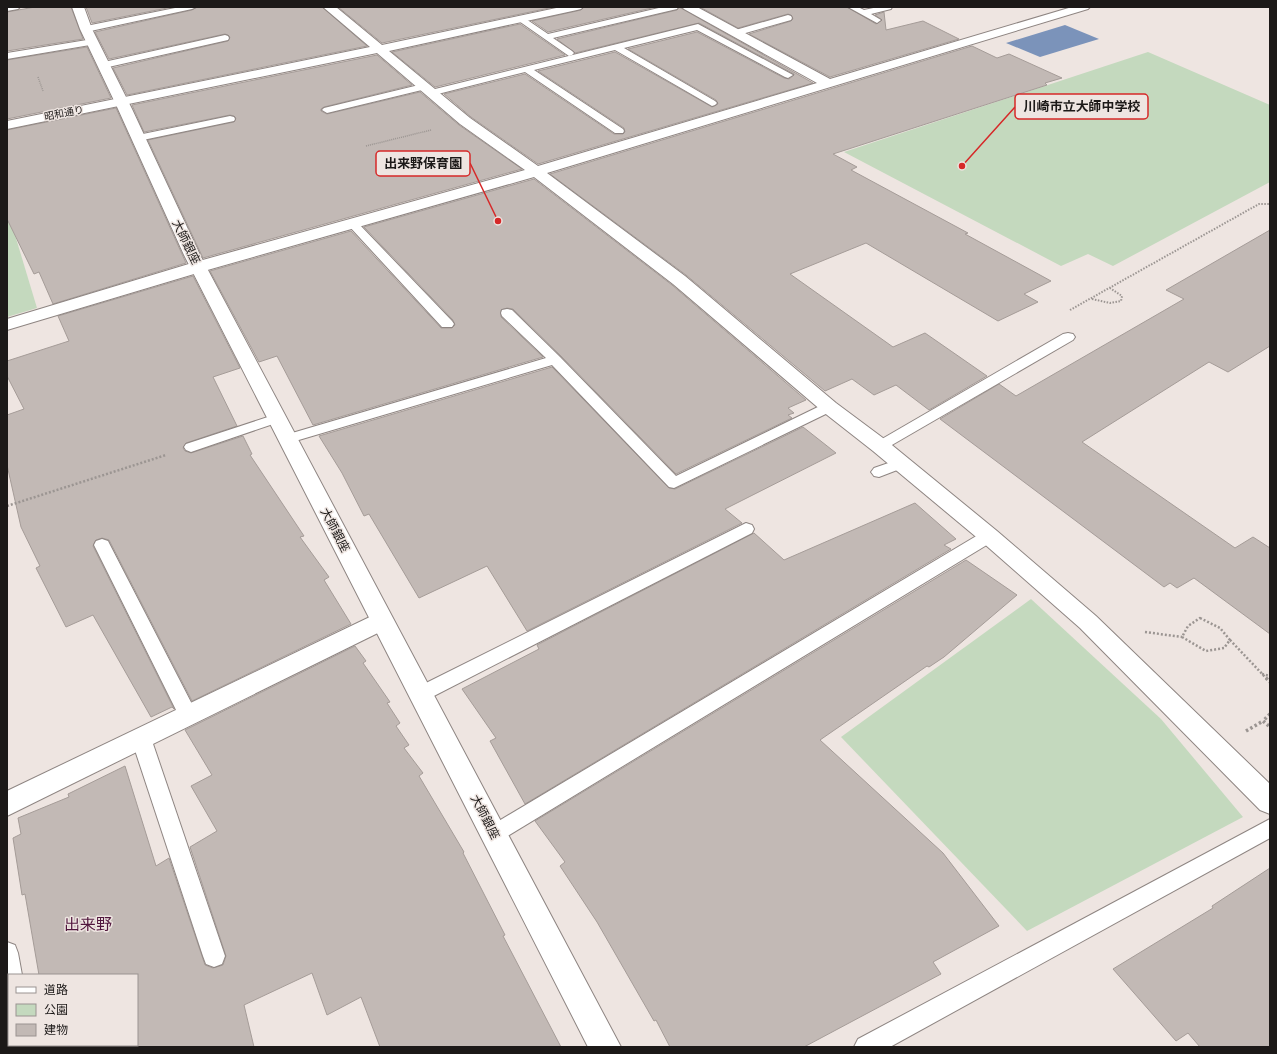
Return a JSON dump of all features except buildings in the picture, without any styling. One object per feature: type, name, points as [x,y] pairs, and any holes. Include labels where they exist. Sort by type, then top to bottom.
[{"type":"street","points":[[7,8],[14,7]]},
{"type":"street","name":"大師銀座","points":[[78,7],[198,267],[605,1047]]},
{"type":"street","points":[[329,7],[465,121],[536,171],[679,280],[829,407],[880,446],[989,536],[1088,622],[1270,802]]},
{"type":"street","name":"昭和通り","points":[[7,125],[577,7]]},
{"type":"street","points":[[688,7],[827,83]]},
{"type":"street","points":[[7,325],[198,267],[536,171],[1084,7]]},
{"type":"street","points":[[7,804],[382,621]]},
{"type":"lane","points":[[7,56],[192,7]]},
{"type":"lane","points":[[547,38],[674,7]]},
{"type":"lane","points":[[852,7],[876,20]]},
{"type":"lane","points":[[863,13],[888,7]]},
{"type":"lane","points":[[735,32],[788,18]]},
{"type":"lane","points":[[520,19],[569,53]]},
{"type":"lane","points":[[327,110],[527,70],[698,27],[788,75]]},
{"type":"lane","points":[[104,65],[225,38]]},
{"type":"lane","points":[[616,47],[712,103]]},
{"type":"lane","points":[[527,70],[619,131]]},
{"type":"lane","points":[[138,138],[230,119]]},
{"type":"lane","points":[[353,224],[447,324]]},
{"type":"lane","points":[[507,313],[555,360],[674,483],[829,407]]},
{"type":"lane","points":[[880,446],[1068,337]]},
{"type":"lane","points":[[287,439],[555,360]]},
{"type":"lane","points":[[191,447],[277,418]]},
{"type":"lane","points":[[879,472],[900,464]]},
{"type":"lane","points":[[421,694],[746,529]]},
{"type":"lane","points":[[494,834],[989,536]]},
{"type":"lane","points":[[102,545],[188,715]]},
{"type":"lane","points":[[141,738],[214,956]]},
{"type":"lane","points":[[866,1047],[1270,828]]},
{"type":"lane","points":[[7,953],[11,974]]},
{"type":"path","points":[[38,76],[52,115]]},
{"type":"path","points":[[366,146],[465,121]]},
{"type":"path","points":[[1091,298],[1110,303],[1121,302],[1122,296],[1110,288]]},
{"type":"path","points":[[7,506],[191,447]]},
{"type":"path","points":[[1182,637],[1188,626],[1200,618],[1220,628],[1240,652],[1270,682]]},
{"type":"path","points":[[1137,630],[1182,637],[1206,651],[1224,648],[1230,640]]},
{"type":"path","points":[[1262,674],[1270,676]]},
{"type":"path","points":[[1245,732],[1263,721],[1270,714]]},
{"type":"path","points":[[1263,721],[1270,727]]},
{"type":"green space","points":[[1148,52],[1270,105],[1270,182],[1113,266],[1088,254],[1061,266],[844,152]]},
{"type":"green space","points":[[9,215],[37,308],[7,317],[7,216]]},
{"type":"green space","points":[[1031,599],[1161,719],[1243,817],[1027,931],[841,737]]},
{"type":"water","points":[[1065,25],[1099,39],[1040,57],[1006,43]]},
{"type":"place","name":"川崎市立大師中学校","points":[[962,166]]},
{"type":"place","name":"出来野保育園","points":[[498,221]]},
{"type":"district","name":"出来野","points":[[88,924]]}]
